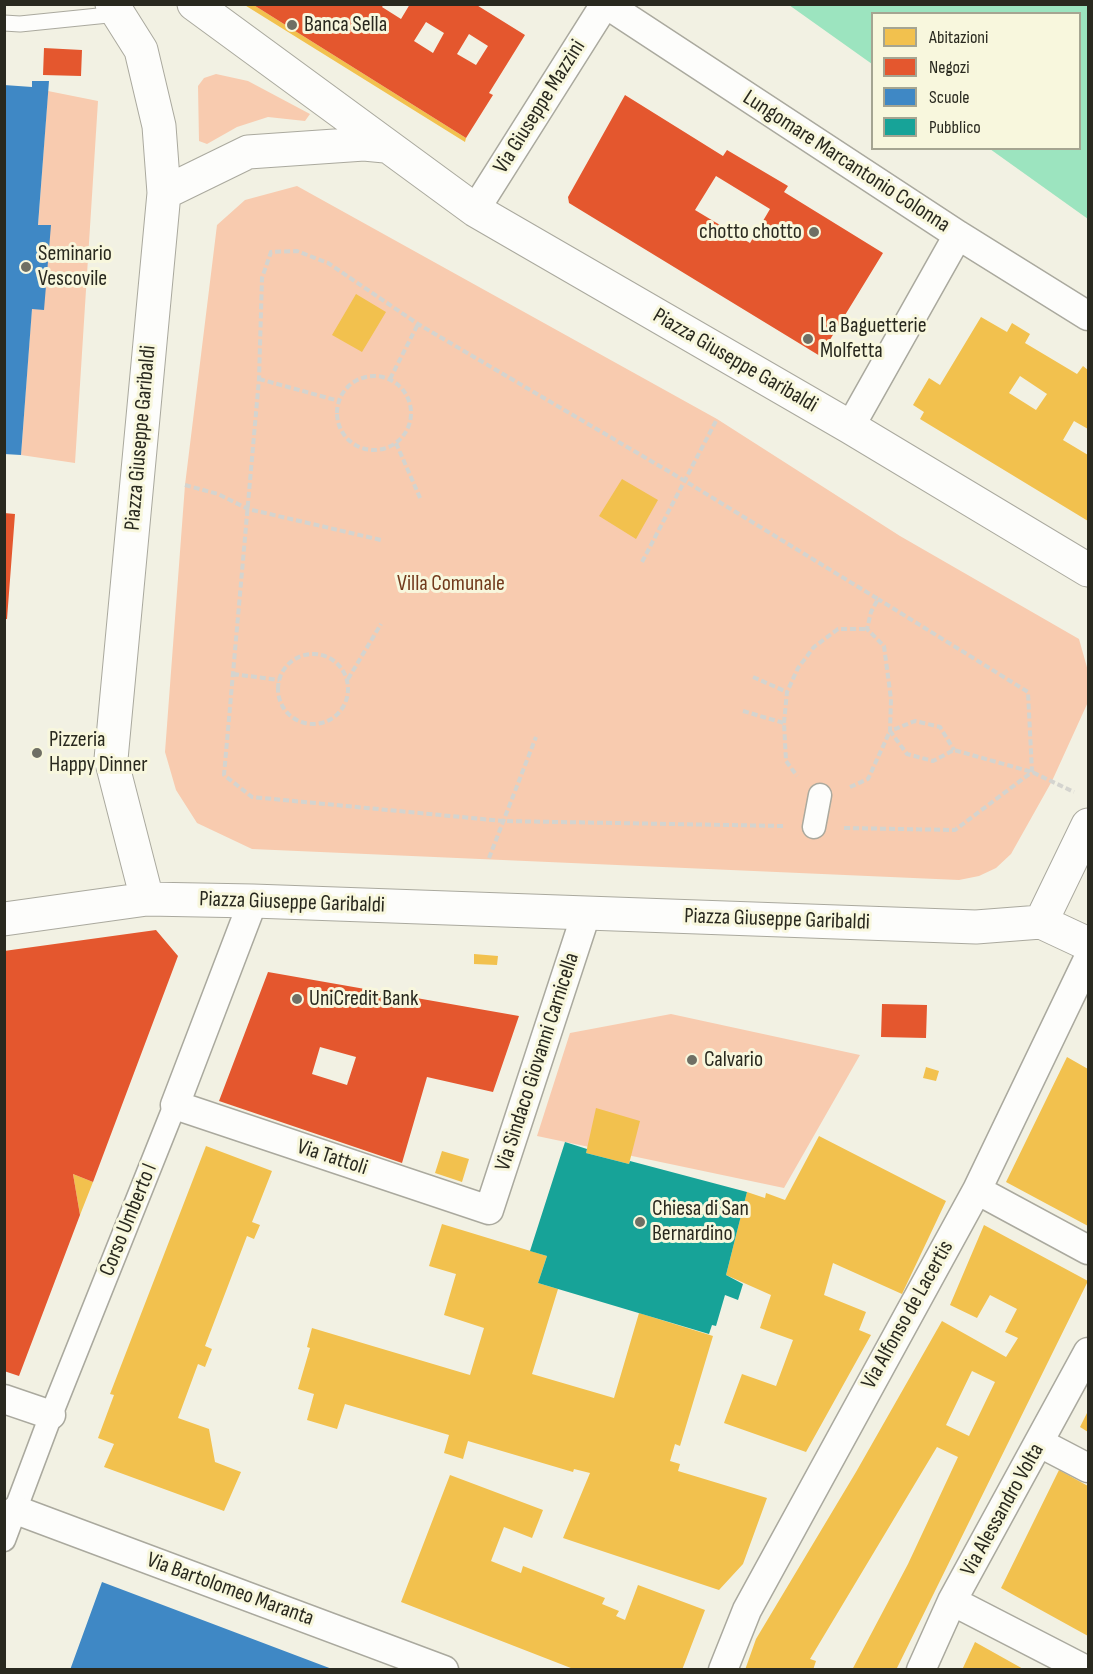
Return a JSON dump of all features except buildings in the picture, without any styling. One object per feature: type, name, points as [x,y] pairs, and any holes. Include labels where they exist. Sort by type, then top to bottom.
[{"type":"street","name":"Piazza Giuseppe Garibaldi","points":[[194,4],[475,210],[1089,570]]},
{"type":"street","name":"Via Giuseppe Mazzini","points":[[475,210],[605,4]]},
{"type":"street","name":"Lungomare Marcantonio Colonna","points":[[605,4],[958,235],[1089,316]]},
{"type":"street","name":"Piazza Giuseppe Garibaldi","points":[[115,9],[141,50],[159,126],[164,193],[111,759],[147,899],[976,927],[1041,922]]},
{"type":"street","points":[[164,193],[248,152],[364,144],[386,146]]},
{"type":"street","points":[[850,428],[958,235]]},
{"type":"street","points":[[814,827],[820,795]]},
{"type":"street","points":[[1084,810],[1041,922],[1089,944]]},
{"type":"street","points":[[4,919],[147,899]]},
{"type":"street","name":"Corso Umberto I","points":[[4,1540],[253,901]]},
{"type":"street","name":"Via Sindaco Giovanni Carnicella","points":[[489,1210],[586,914]]},
{"type":"street","name":"Via Alfonso de Lacertis","points":[[723,1670],[747,1610],[977,1190],[1089,959]]},
{"type":"street","name":"Via Tattoli","points":[[175,1105],[489,1210]]},
{"type":"street","points":[[977,1190],[1089,1250]]},
{"type":"street","name":"Via Alessandro Volta","points":[[921,1670],[952,1601],[1089,1352]]},
{"type":"street","points":[[4,1399],[51,1415]]},
{"type":"street","points":[[1040,1443],[1089,1468]]},
{"type":"street","name":"Via Bartolomeo Maranta","points":[[16,1510],[444,1670]]},
{"type":"street","points":[[952,1601],[1086,1670]]},
{"type":"lane","points":[[4,23],[20,24],[115,9]]},
{"type":"path","points":[[503,821],[252,797],[224,774],[259,379],[262,278],[271,252],[297,251],[328,263],[418,324],[878,599],[871,612],[867,629]]},
{"type":"path","points":[[390,379],[418,324]]},
{"type":"path","points":[[378,376],[390,379],[401,387],[408,397],[412,410],[411,422],[405,434],[385,449],[362,448],[352,443],[339,424],[337,413],[339,401],[344,391],[353,382],[365,377],[378,376]]},
{"type":"path","points":[[259,379],[339,401]]},
{"type":"path","points":[[642,562],[717,419]]},
{"type":"path","points":[[396,443],[421,500]]},
{"type":"path","points":[[185,485],[218,494],[248,509],[381,540]]},
{"type":"path","points":[[348,680],[381,624]]},
{"type":"path","points":[[838,629],[867,629],[884,646],[891,699],[890,731],[868,779],[835,793],[820,795],[804,784],[786,761],[784,723],[787,692],[798,668],[814,647],[838,629]]},
{"type":"path","points":[[314,654],[325,655],[335,661],[343,669],[348,680],[349,691],[340,713],[319,724],[307,724],[287,713],[278,691],[279,680],[292,661],[314,654]]},
{"type":"path","points":[[233,674],[279,680]]},
{"type":"path","points":[[753,677],[787,692]]},
{"type":"path","points":[[743,711],[784,723]]},
{"type":"path","points":[[890,731],[915,721],[940,727],[954,750],[1032,772],[1084,810]]},
{"type":"path","points":[[890,731],[907,754],[933,761],[954,750]]},
{"type":"path","points":[[489,858],[536,737]]},
{"type":"green space","points":[[216,74],[248,81],[310,114],[305,121],[268,117],[237,127],[207,144],[199,141],[198,86],[204,78]]},
{"type":"green space","points":[[48,91],[98,101],[75,463],[21,455]]},
{"type":"green space","name":"Villa Comunale","points":[[297,186],[717,419],[900,536],[1079,639],[1088,671],[1088,702],[1052,781],[1011,854],[996,868],[979,876],[959,880],[252,849],[197,823],[176,790],[165,752],[185,485],[217,225],[245,200]]},
{"type":"green space","points":[[671,1014],[860,1055],[784,1188],[537,1136],[570,1033]]},
{"type":"shaded area","points":[[789,5],[1088,5],[1088,219],[991,150],[1081,150],[1081,12],[871,12],[871,63]]},
{"type":"place","name":"Banca Sella","points":[[292,25]]},
{"type":"place","name":"chotto chotto","points":[[814,232]]},
{"type":"place","name":"Seminario Vescovile","points":[[26,267]]},
{"type":"place","name":"La Baguetterie Molfetta","points":[[808,339]]},
{"type":"place","name":"Pizzeria Happy Dinner","points":[[37,753]]},
{"type":"place","name":"UniCredit Bank","points":[[297,999]]},
{"type":"place","name":"Calvario","points":[[692,1060]]},
{"type":"place","name":"Chiesa di San Bernardino","points":[[640,1222]]}]
